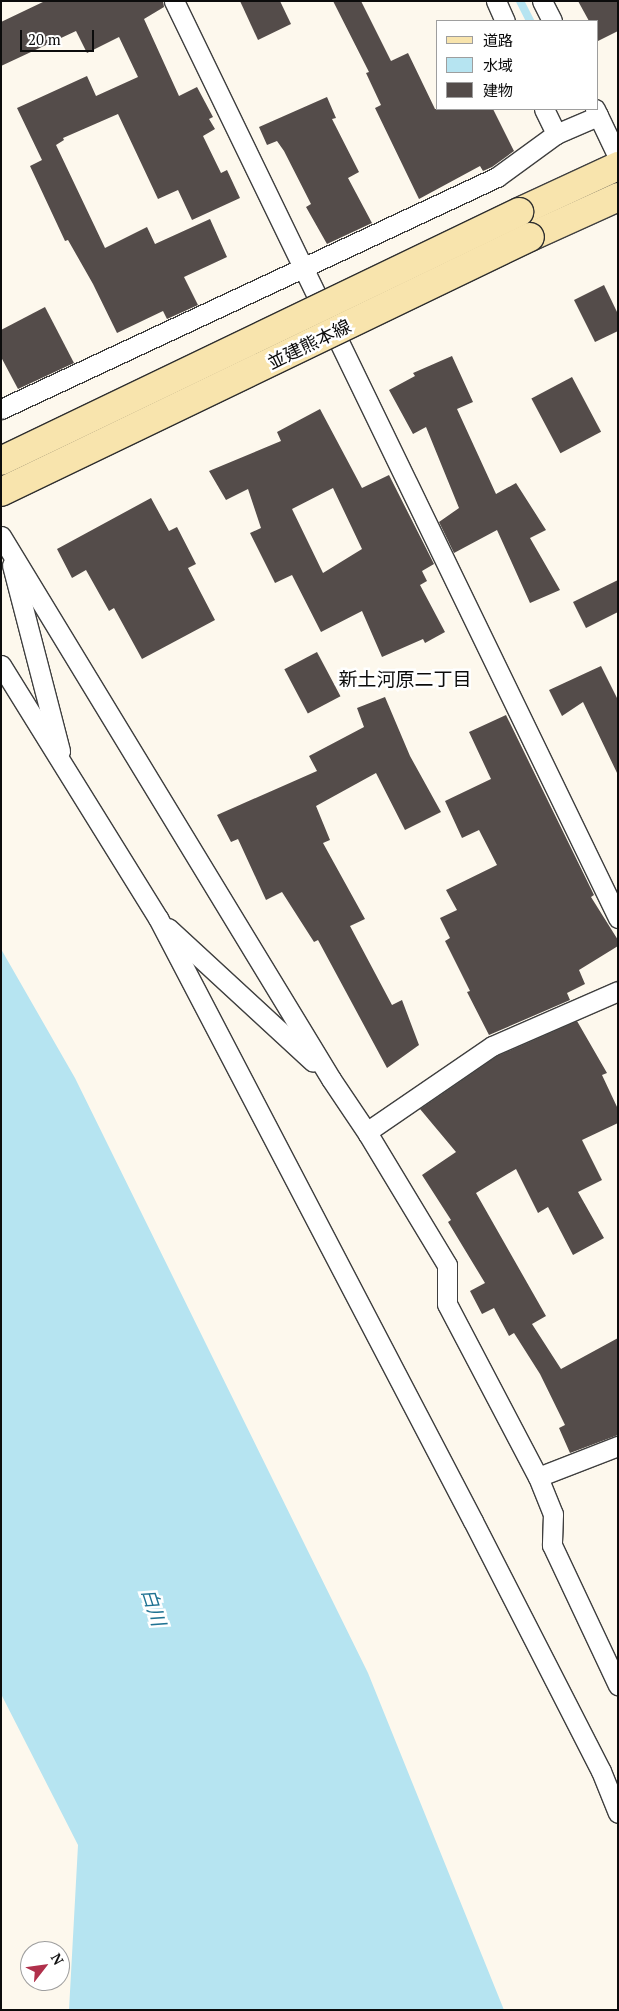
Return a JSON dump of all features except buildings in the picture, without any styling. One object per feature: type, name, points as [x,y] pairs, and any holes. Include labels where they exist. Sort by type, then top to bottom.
[{"type":"main road","name":"並建熊本線","points":[[1,461],[618,166]]},
{"type":"main road","name":"並建熊本線","points":[[1,492],[530,237],[618,197]]},
{"type":"street","points":[[174,1],[618,918]]},
{"type":"street","points":[[496,1],[505,20]]},
{"type":"street","points":[[542,1],[552,20]]},
{"type":"street","points":[[544,110],[556,134]]},
{"type":"street","points":[[1,409],[497,178],[556,134],[596,112],[618,157]]},
{"type":"street","points":[[4,540],[65,772]]},
{"type":"street","points":[[4,540],[331,1079],[368,1134],[447,1265],[447,1304],[538,1477],[553,1514],[552,1545],[618,1685]]},
{"type":"street","points":[[1,665],[65,772],[158,918],[477,1529],[600,1771],[618,1813]]},
{"type":"street","points":[[158,918],[331,1079]]},
{"type":"street","points":[[368,1134],[371,1129],[492,1046],[618,991]]},
{"type":"street","points":[[538,1477],[618,1446]]},
{"type":"water","name":"白川","points":[[1,949],[75,1078],[368,1673],[504,2010],[69,2010],[78,1845],[1,1694]]},
{"type":"waterway","points":[[520,1],[530,20]]},
{"type":"district","name":"新土河原二丁目","points":[[405,679]]}]
